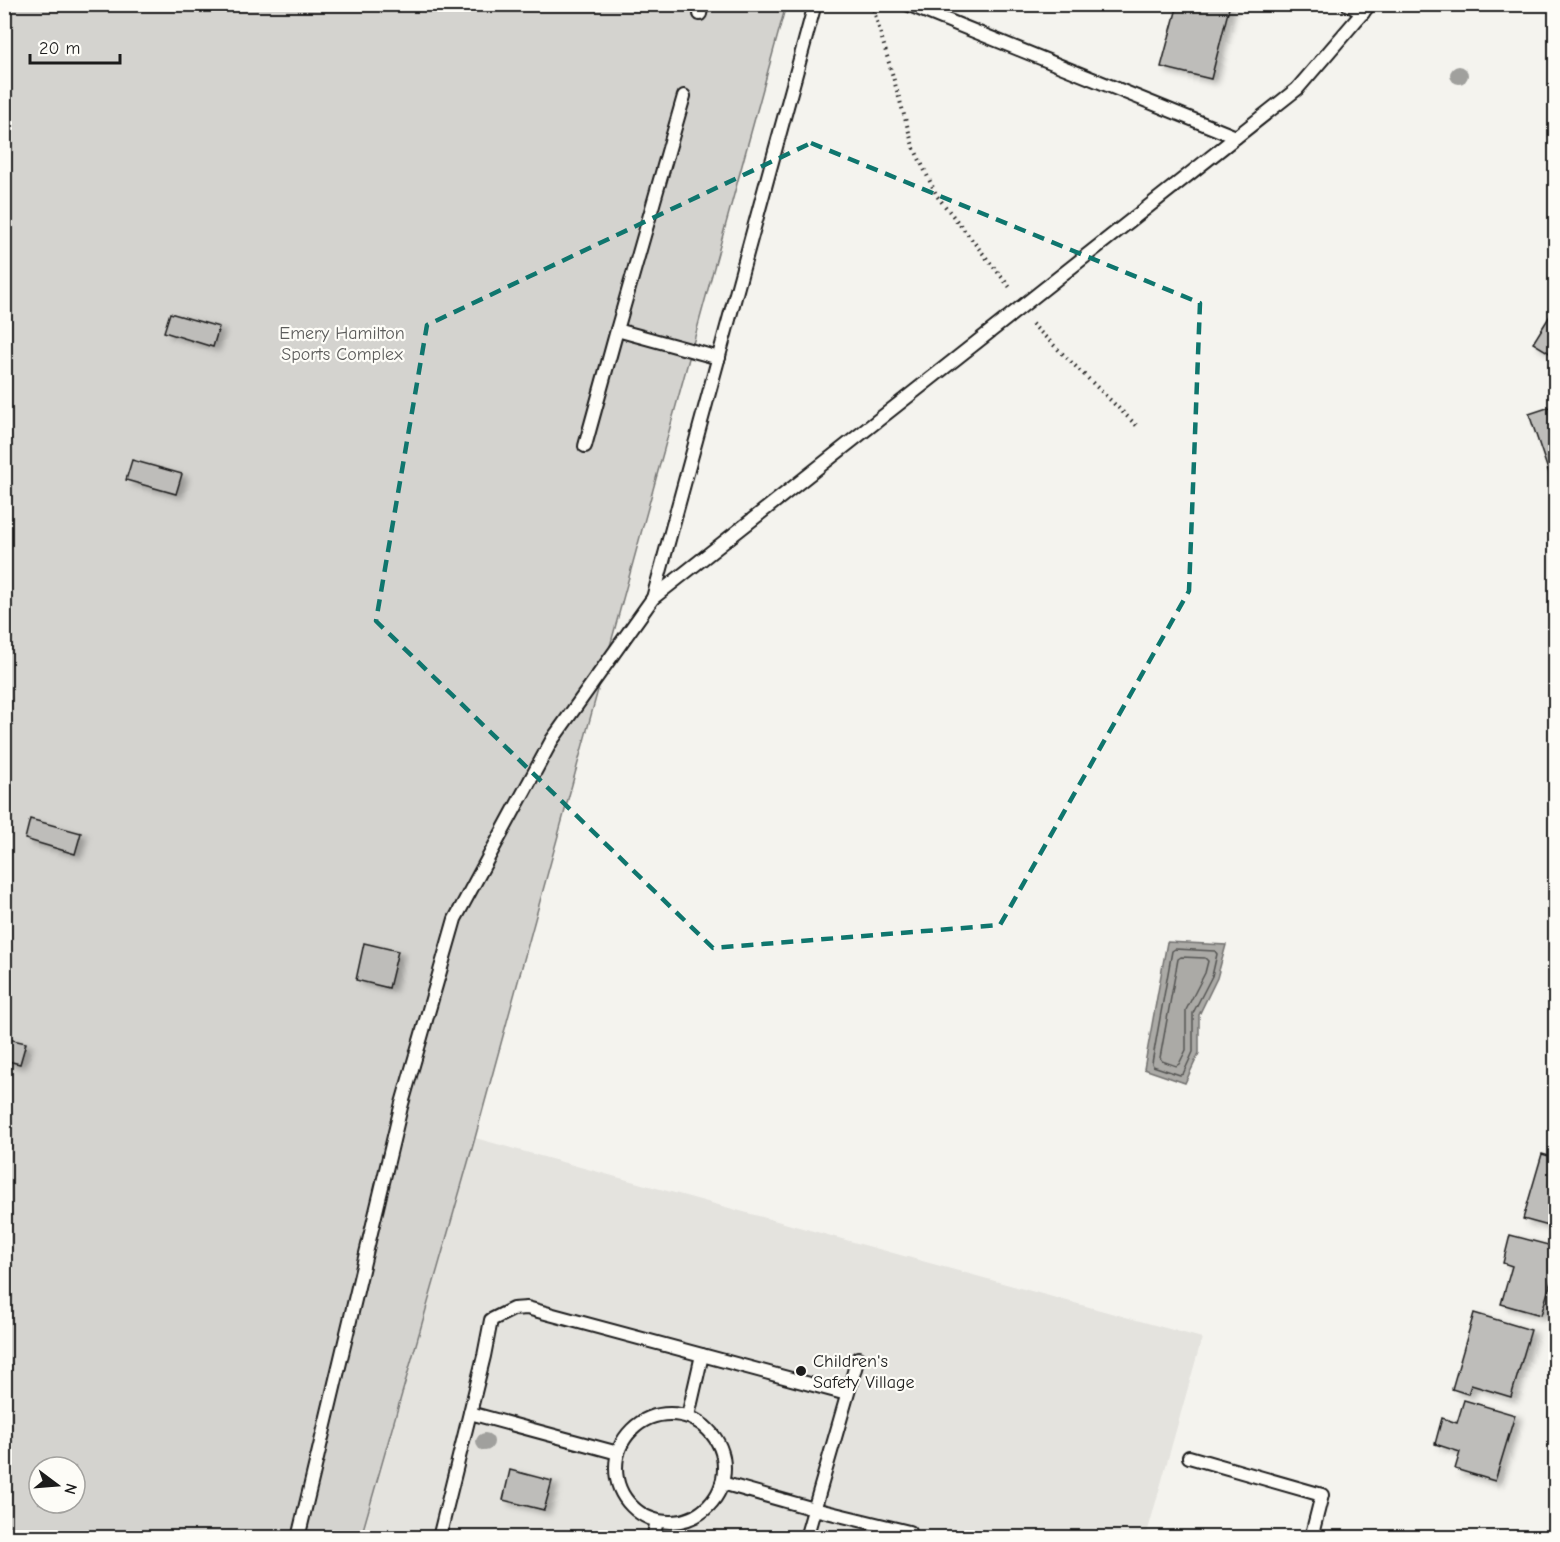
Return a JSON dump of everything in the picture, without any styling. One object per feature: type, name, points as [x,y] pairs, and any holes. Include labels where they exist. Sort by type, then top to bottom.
[{"type":"lane","points":[[653,598],[815,4]]},
{"type":"lane","points":[[907,4],[1236,137]]},
{"type":"lane","points":[[298,1538],[401,1107],[455,919],[552,740],[653,598],[1297,89],[1367,9],[1347,4]]},
{"type":"lane","points":[[585,446],[684,96]]},
{"type":"lane","points":[[617,330],[719,358]]},
{"type":"lane","points":[[439,1538],[491,1320],[513,1309],[527,1308],[847,1394]]},
{"type":"lane","points":[[688,1416],[702,1355]]},
{"type":"lane","points":[[806,1538],[858,1358]]},
{"type":"lane","points":[[470,1413],[618,1453]]},
{"type":"lane","points":[[675,1413],[688,1416],[711,1432],[718,1443],[723,1456],[722,1483],[712,1501],[697,1515],[671,1522],[657,1521],[633,1509],[624,1498],[615,1473],[618,1453],[627,1434],[636,1424],[648,1417],[675,1413]]},
{"type":"lane","points":[[1189,1457],[1322,1495],[1311,1538]]},
{"type":"lane","points":[[722,1483],[814,1509],[909,1532]]},
{"type":"lane","points":[[653,1538],[657,1521]]},
{"type":"path","points":[[872,4],[912,146],[937,196],[1021,307],[1137,426]]},
{"type":"highlighted area","points":[[811,143],[1200,303],[1189,591],[1000,925],[713,948],[376,621],[427,325]]},
{"type":"shaded area","name":"Children's Safety Village","points":[[475,1138],[1202,1338],[1146,1537],[362,1538]]},
{"type":"green space","name":"Emery Hamilton Sports Complex","points":[[5,5],[786,5],[475,1138],[361,1537],[5,1538]]},
{"type":"water","points":[[1167,942],[1226,945],[1217,978],[1199,1015],[1199,1053],[1185,1083],[1144,1069]]},
{"type":"building","points":[[1178,4],[1230,4],[1211,79],[1161,67]]},
{"type":"building","points":[[1556,306],[1556,357],[1533,343]]},
{"type":"building","points":[[170,313],[219,327],[213,347],[164,332]]},
{"type":"building","points":[[1556,405],[1556,477],[1551,479],[1529,414]]},
{"type":"building","points":[[132,460],[182,474],[176,494],[126,480]]},
{"type":"building","points":[[30,819],[81,833],[75,854],[25,839]]},
{"type":"building","points":[[364,943],[398,951],[389,988],[356,980]]},
{"type":"building","points":[[4,1038],[26,1043],[20,1064],[4,1060]]},
{"type":"building","points":[[1542,1154],[1556,1158],[1556,1228],[1523,1219]]},
{"type":"building","points":[[1510,1235],[1556,1247],[1556,1265],[1541,1315],[1501,1304],[1512,1266],[1503,1263]]},
{"type":"building","points":[[1474,1313],[1531,1330],[1511,1397],[1471,1385],[1468,1394],[1452,1389]]},
{"type":"building","points":[[1464,1400],[1515,1415],[1495,1481],[1455,1469],[1460,1452],[1435,1444],[1442,1418],[1457,1423]]},
{"type":"building","points":[[510,1470],[552,1481],[544,1510],[503,1500]]},
{"type":"place","name":"Children's Safety Village","points":[[801,1371]]}]
